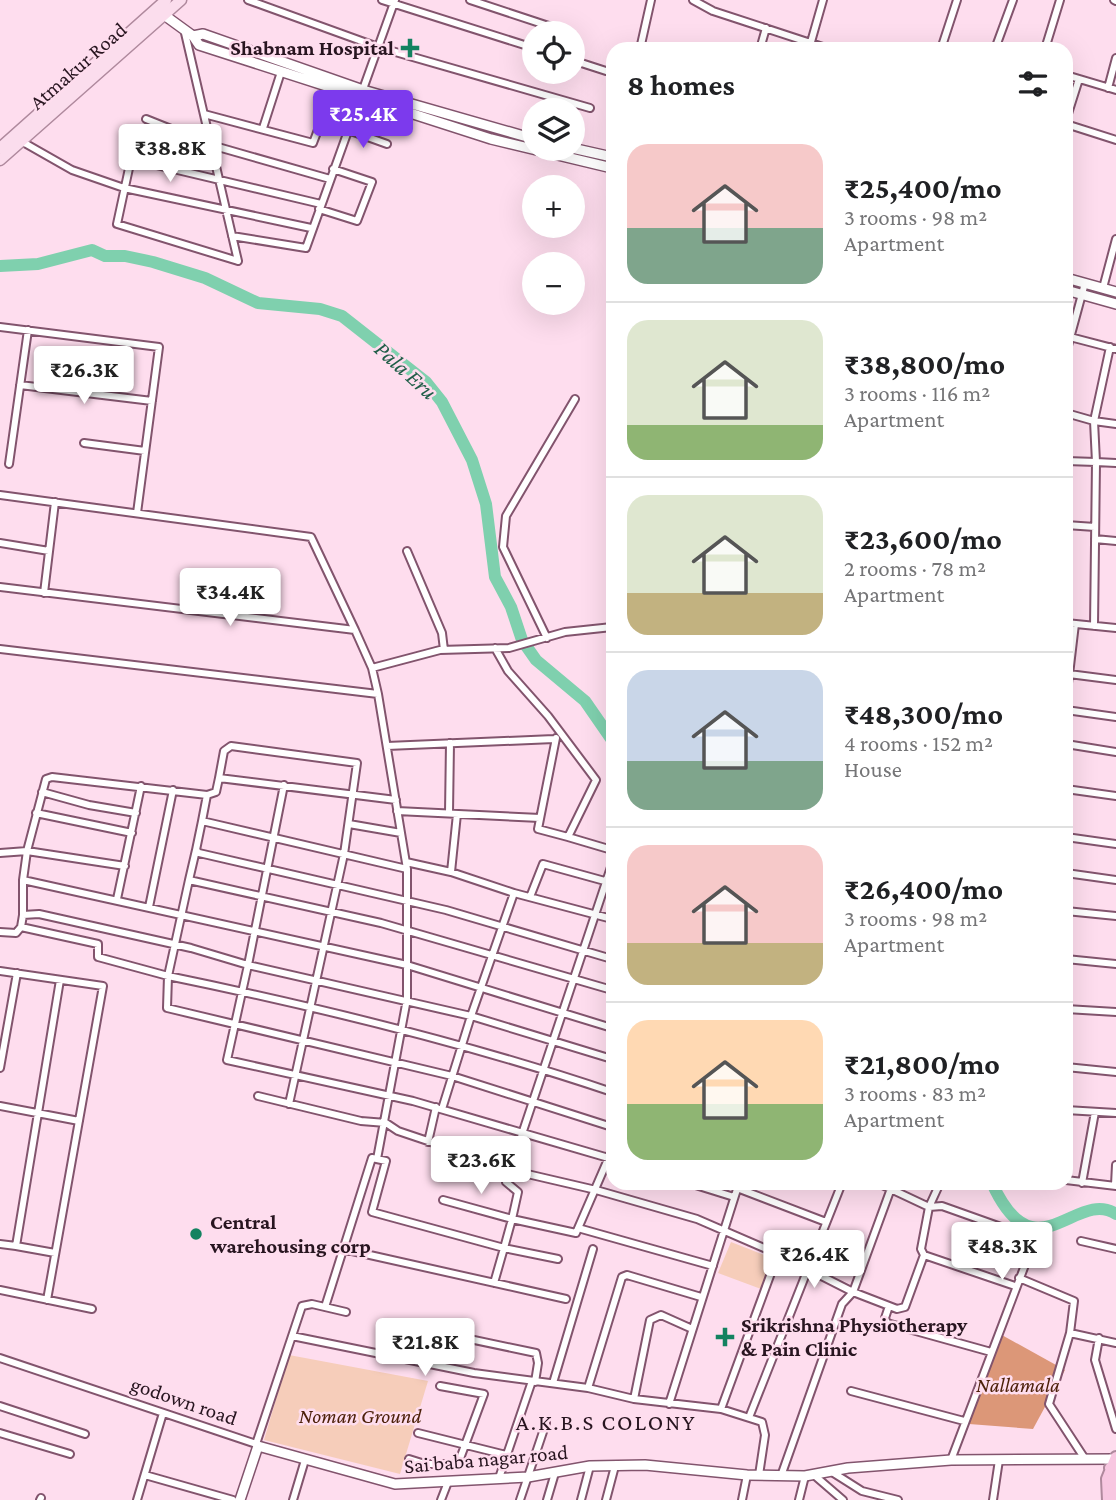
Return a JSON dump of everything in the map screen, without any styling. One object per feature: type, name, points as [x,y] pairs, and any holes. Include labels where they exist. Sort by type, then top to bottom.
[{"type":"highway","points":[[1108,1500],[1113,1461]]},
{"type":"highway","points":[[1113,1461],[1115,1500]]},
{"type":"main road","name":"Atmakur Road","points":[[0,160],[160,12],[166,0]]},
{"type":"main road","name":"Atmakur Road","points":[[0,148],[160,12],[181,0]]},
{"type":"street","points":[[248,0],[378,47],[590,108]]},
{"type":"street","points":[[382,0],[522,44]]},
{"type":"street","points":[[470,0],[534,21]]},
{"type":"street","points":[[641,42],[650,0]]},
{"type":"street","points":[[693,0],[713,11],[800,42]]},
{"type":"street","points":[[811,42],[823,0]]},
{"type":"street","points":[[943,42],[957,0]]},
{"type":"street","points":[[998,42],[1013,0]]},
{"type":"street","points":[[1047,42],[1060,0]]},
{"type":"street","points":[[232,236],[306,248],[394,2]]},
{"type":"street","points":[[160,12],[199,45],[333,90],[361,94],[522,136]]},
{"type":"street","points":[[762,42],[766,29]]},
{"type":"street","points":[[189,34],[203,34],[361,94],[491,139],[606,167]]},
{"type":"street","points":[[189,34],[217,178],[238,261],[117,224],[131,159],[217,178],[320,207],[357,221],[372,182],[333,169]]},
{"type":"street","points":[[1108,88],[1116,58]]},
{"type":"street","points":[[585,64],[606,71]]},
{"type":"street","points":[[263,128],[281,72]]},
{"type":"street","points":[[1073,77],[1116,90]]},
{"type":"street","points":[[1073,99],[1079,79]]},
{"type":"street","points":[[204,114],[313,143],[333,90]]},
{"type":"street","points":[[146,120],[211,145],[330,179]]},
{"type":"street","points":[[1073,124],[1116,139]]},
{"type":"street","points":[[348,130],[387,144]]},
{"type":"street","points":[[21,141],[72,170],[124,188],[311,228]]},
{"type":"street","points":[[585,151],[606,156]]},
{"type":"street","points":[[1103,288],[1116,239]]},
{"type":"street","points":[[1073,280],[1116,292]]},
{"type":"street","points":[[1073,326],[1085,283]]},
{"type":"street","points":[[1073,292],[1116,304]]},
{"type":"street","points":[[0,327],[159,347],[137,513]]},
{"type":"street","points":[[9,464],[28,330]]},
{"type":"street","points":[[1073,338],[1113,348],[1094,422],[1094,626]]},
{"type":"street","points":[[20,385],[152,401]]},
{"type":"street","points":[[547,638],[503,547],[503,536],[506,516],[575,399]]},
{"type":"street","points":[[1073,415],[1094,422],[1116,424]]},
{"type":"street","points":[[84,443],[145,451]]},
{"type":"street","points":[[1073,461],[1116,463]]},
{"type":"street","points":[[0,495],[311,537],[372,668],[406,866],[407,999],[386,1124],[377,1159]]},
{"type":"street","points":[[44,593],[54,502]]},
{"type":"street","points":[[1073,525],[1095,527]]},
{"type":"street","points":[[1095,539],[1116,541]]},
{"type":"street","points":[[0,543],[49,551]]},
{"type":"street","points":[[407,551],[442,633],[444,650]]},
{"type":"street","points":[[0,587],[355,630]]},
{"type":"street","points":[[1073,641],[1075,624],[1116,628]]},
{"type":"street","points":[[372,668],[444,650],[520,645],[606,628]]},
{"type":"street","points":[[495,648],[508,671],[562,734],[596,780],[568,837]]},
{"type":"street","points":[[0,649],[378,694]]},
{"type":"street","points":[[1073,675],[1116,680]]},
{"type":"street","points":[[1073,711],[1116,717]]},
{"type":"street","points":[[387,746],[554,739],[562,734]]},
{"type":"street","points":[[554,739],[538,829],[606,848]]},
{"type":"street","points":[[450,743],[453,813],[451,872]]},
{"type":"street","points":[[1073,745],[1116,752]]},
{"type":"street","points":[[0,932],[16,933],[21,927],[27,851],[46,779],[52,777],[207,795],[216,792],[224,751],[231,746],[357,763],[355,793],[344,854],[289,1104]]},
{"type":"street","points":[[219,778],[396,800]]},
{"type":"street","points":[[284,785],[227,1060],[439,1108],[606,1157]]},
{"type":"street","points":[[117,899],[141,786]]},
{"type":"street","points":[[149,907],[173,790]]},
{"type":"street","points":[[1073,790],[1116,796]]},
{"type":"street","points":[[42,792],[136,813]]},
{"type":"street","points":[[207,795],[169,976],[167,1008],[452,1076],[606,1125]]},
{"type":"street","points":[[397,811],[540,818]]},
{"type":"street","points":[[36,813],[132,833]]},
{"type":"street","points":[[202,821],[344,854],[451,872],[514,893],[606,917]]},
{"type":"street","points":[[349,824],[401,833]]},
{"type":"street","points":[[1073,837],[1116,844]]},
{"type":"street","points":[[196,850],[268,870],[407,900],[503,925],[606,957]]},
{"type":"street","points":[[0,853],[27,851],[125,866]]},
{"type":"street","points":[[530,897],[543,864],[606,881]]},
{"type":"street","points":[[1073,874],[1116,880]]},
{"type":"street","points":[[23,880],[407,965],[606,1026]]},
{"type":"street","points":[[189,880],[406,930],[606,988]]},
{"type":"street","points":[[428,1142],[514,893]]},
{"type":"street","points":[[494,1283],[518,1192],[506,1182],[509,1169],[555,1042],[573,978],[606,893]]},
{"type":"street","points":[[1073,912],[1116,916]]},
{"type":"street","points":[[23,915],[39,914],[407,999],[606,1057]]},
{"type":"street","points":[[21,927],[98,944]]},
{"type":"street","points":[[97,928],[97,957],[401,1029],[462,1045],[606,1090]]},
{"type":"street","points":[[1073,960],[1116,964]]},
{"type":"street","points":[[0,971],[103,986],[47,1300]]},
{"type":"street","points":[[0,1068],[17,973]]},
{"type":"street","points":[[16,1246],[60,980]]},
{"type":"street","points":[[1073,1009],[1116,1012]]},
{"type":"street","points":[[1073,1068],[1116,1072]]},
{"type":"street","points":[[258,1096],[386,1124],[428,1142],[509,1169],[596,1190],[724,1230],[853,1292],[897,1309],[905,1307],[924,1255],[922,1249],[929,1207],[937,1190]]},
{"type":"street","points":[[0,1106],[79,1121]]},
{"type":"street","points":[[1073,1110],[1116,1113]]},
{"type":"street","points":[[1082,1183],[1095,1112]]},
{"type":"street","points":[[345,1312],[325,1307],[372,1158],[386,1161],[372,1212],[504,1248],[558,1259]]},
{"type":"street","points":[[1073,1181],[1115,1186],[1116,1165]]},
{"type":"street","points":[[443,1200],[571,1234],[576,1233],[606,1169]]},
{"type":"street","points":[[712,1190],[734,1197]]},
{"type":"street","points":[[669,1404],[690,1328],[736,1190]]},
{"type":"street","points":[[750,1190],[826,1223]]},
{"type":"street","points":[[750,1415],[839,1190]]},
{"type":"street","points":[[781,1476],[842,1304],[853,1292],[891,1190]]},
{"type":"street","points":[[899,1190],[929,1207],[942,1206],[1008,1233],[1028,1250],[951,1460]]},
{"type":"street","points":[[578,1228],[713,1266]]},
{"type":"street","points":[[1081,1241],[1116,1249]]},
{"type":"street","points":[[0,1244],[55,1253]]},
{"type":"street","points":[[343,1249],[566,1299]]},
{"type":"street","points":[[553,1383],[593,1249]]},
{"type":"street","points":[[722,1409],[778,1254]]},
{"type":"street","points":[[924,1255],[1015,1286]]},
{"type":"street","points":[[588,1388],[622,1277],[627,1275],[701,1297]]},
{"type":"street","points":[[1019,1278],[1074,1301],[1070,1333],[1049,1404],[1085,1459]]},
{"type":"street","points":[[0,1290],[92,1309]]},
{"type":"street","name":"godown road","points":[[0,1358],[257,1445],[302,1306],[325,1307]]},
{"type":"street","points":[[889,1306],[885,1318],[887,1323],[991,1352]]},
{"type":"street","points":[[634,1399],[650,1320],[661,1315],[690,1328]]},
{"type":"street","points":[[408,1326],[536,1353],[538,1363],[533,1381],[499,1478]]},
{"type":"street","points":[[1070,1333],[1116,1343]]},
{"type":"street","points":[[292,1336],[422,1364],[750,1415],[762,1422],[765,1428],[759,1475]]},
{"type":"street","points":[[1099,1338],[1095,1360],[1116,1429]]},
{"type":"street","points":[[409,1459],[425,1464],[457,1464],[484,1394],[440,1386]]},
{"type":"street","points":[[851,1391],[964,1421]]},
{"type":"street","points":[[0,1406],[85,1434]]},
{"type":"street","points":[[137,1500],[163,1413]]},
{"type":"street","points":[[520,1500],[546,1423]]},
{"type":"street","points":[[0,1433],[70,1454]]},
{"type":"street","points":[[418,1433],[506,1455]]},
{"type":"street","points":[[240,1500],[257,1445]]},
{"type":"street","name":"Sai baba nagar road","points":[[257,1445],[395,1484],[528,1477],[590,1466],[645,1465],[747,1475],[809,1476],[951,1460],[1113,1461]]},
{"type":"street","points":[[293,1500],[305,1460]]},
{"type":"street","points":[[993,1500],[999,1460]]},
{"type":"street","points":[[581,1500],[590,1466]]},
{"type":"street","points":[[606,1500],[615,1466]]},
{"type":"street","points":[[832,1472],[862,1491],[898,1500]]},
{"type":"street","points":[[547,1500],[555,1473]]},
{"type":"street","points":[[145,1475],[233,1500]]},
{"type":"street","points":[[742,1500],[747,1475]]},
{"type":"street","points":[[799,1500],[809,1476],[843,1500]]},
{"type":"street","points":[[442,1500],[449,1482]]},
{"type":"green space","points":[[731,1242],[772,1258],[761,1289],[718,1273]]},
{"type":"green space","name":"Nallamala","points":[[1000,1334],[1065,1370],[1033,1429],[969,1424]]},
{"type":"green space","name":"Noman Ground","points":[[289,1355],[428,1381],[400,1474],[264,1440]]},
{"type":"waterway","name":"Pala Eru","points":[[0,266],[38,264],[92,250],[105,256],[125,256],[153,262],[205,278],[258,303],[320,309],[342,316],[426,382],[442,402],[472,460],[486,504],[495,577],[511,607],[522,640],[536,660],[585,701],[606,731]]},
{"type":"waterway","name":"Pala Eru","points":[[996,1190],[1008,1211],[1024,1224],[1040,1228],[1101,1209],[1116,1214]]},
{"type":"place","name":"Shabnam Hospital","points":[[410,48]]},
{"type":"place","name":"Central warehousing corp","points":[[196,1234]]},
{"type":"place","name":"Srikrishna Physiotherapy & Pain Clinic","points":[[725,1337]]},
{"type":"district","name":"A.K.B.S COLONY","points":[[606,1422]]}]
